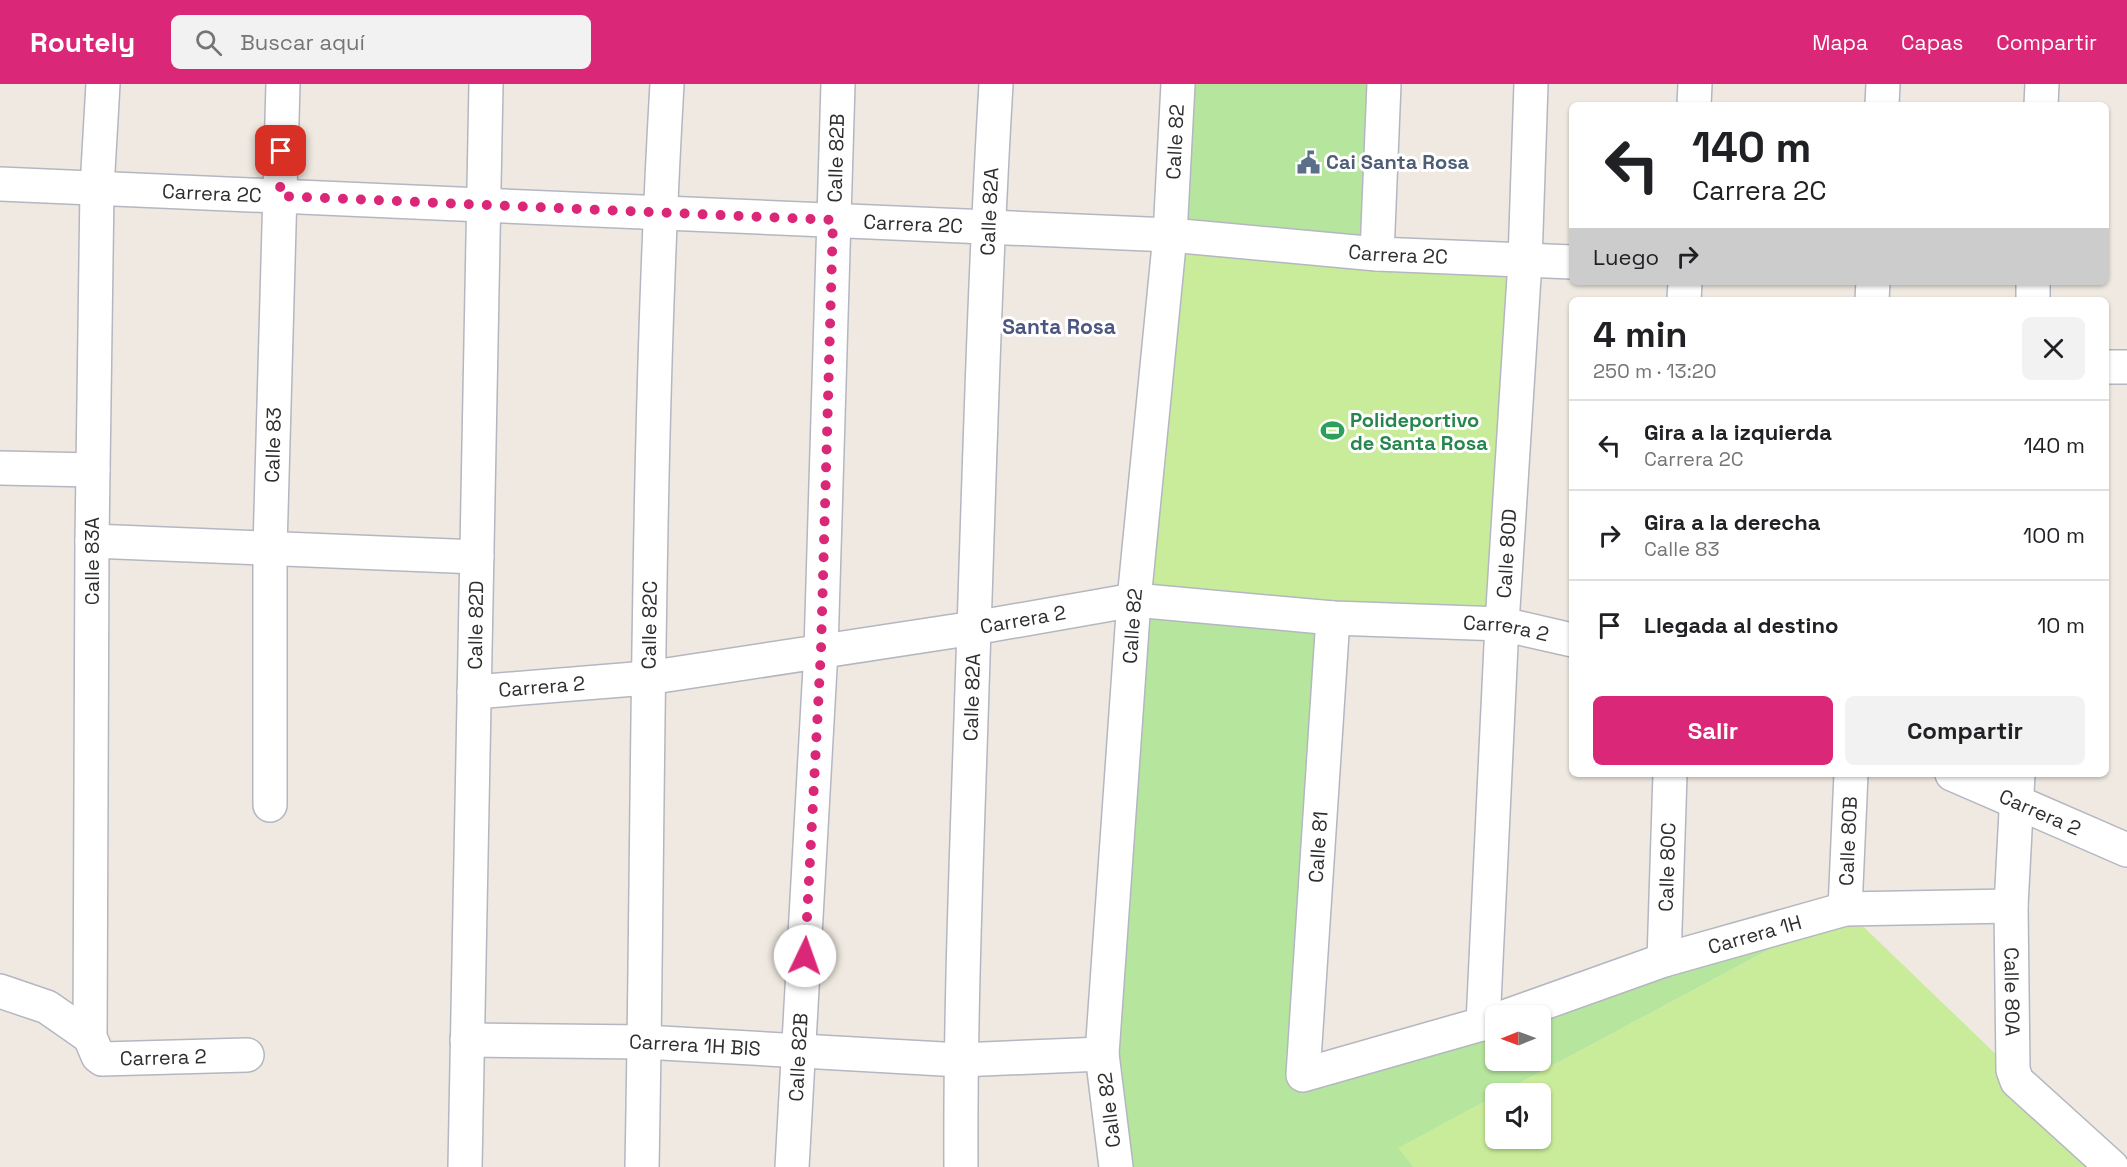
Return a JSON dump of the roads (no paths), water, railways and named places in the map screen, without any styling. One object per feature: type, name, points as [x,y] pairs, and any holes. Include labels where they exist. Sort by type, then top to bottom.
[{"type":"street","name":"Calle 83A","points":[[90,1037],[92,541],[97,188],[103,84]]},
{"type":"street","name":"Calle 83","points":[[270,805],[270,548],[283,84]]},
{"type":"street","name":"Calle 82D","points":[[465,1167],[486,84]]},
{"type":"street","name":"Calle 82C","points":[[642,1167],[647,678],[660,213],[667,84]]},
{"type":"street","name":"Calle 82B","points":[[792,1167],[821,650],[838,84]]},
{"type":"street","name":"Calle 82A","points":[[960,1167],[960,1060],[974,628],[988,227],[996,84]]},
{"type":"street","name":"Calle 82","points":[[1116,1167],[1102,1054],[1134,600],[1170,235],[1178,84]]},
{"type":"street","points":[[1377,254],[1384,84]]},
{"type":"street","name":"Calle 80D","points":[[1495,1005],[1502,624],[1525,261],[1531,84]]},
{"type":"street","points":[[1694,102],[1695,84]]},
{"type":"street","points":[[1882,102],[1883,84]]},
{"type":"street","points":[[2041,102],[2042,84]]},
{"type":"street","name":"Carrera 2C","points":[[0,184],[1170,235],[1377,254],[1569,262]]},
{"type":"street","points":[[2109,367],[2127,367]]},
{"type":"street","points":[[0,468],[93,470]]},
{"type":"street","points":[[92,541],[477,557]]},
{"type":"street","name":"Carrera 2","points":[[474,692],[647,678],[974,628],[1134,600],[1334,618],[1502,624],[1569,639]]},
{"type":"street","name":"Calle 81","points":[[1303,1076],[1334,618]]},
{"type":"street","name":"Calle 80C","points":[[1664,960],[1670,777]]},
{"type":"street","name":"Calle 80B","points":[[1845,909],[1851,777]]},
{"type":"street","name":"Carrera 2","points":[[1966,777],[2017,788],[2127,850]]},
{"type":"street","name":"Calle 80A","points":[[2017,788],[2011,906],[2013,1070],[2018,1081],[2112,1167]]},
{"type":"street","name":"Carrera 1H","points":[[1537,1005],[1664,960],[1845,909],[2011,906]]},
{"type":"street","points":[[0,991],[47,1007],[90,1037]]},
{"type":"street","name":"Carrera 1H","points":[[1303,1076],[1485,1023]]},
{"type":"street","name":"Carrera 2","points":[[90,1037],[98,1056],[102,1059],[247,1055]]},
{"type":"street","name":"Carrera 1H BIS","points":[[468,1040],[644,1042],[960,1060],[1102,1054]]},
{"type":"place","name":"Cai Santa Rosa","points":[[1308,162]]},
{"type":"place","name":"Polideportivo de Santa Rosa","points":[[1332,431]]},
{"type":"district","name":"Santa Rosa","points":[[1059,326]]}]
